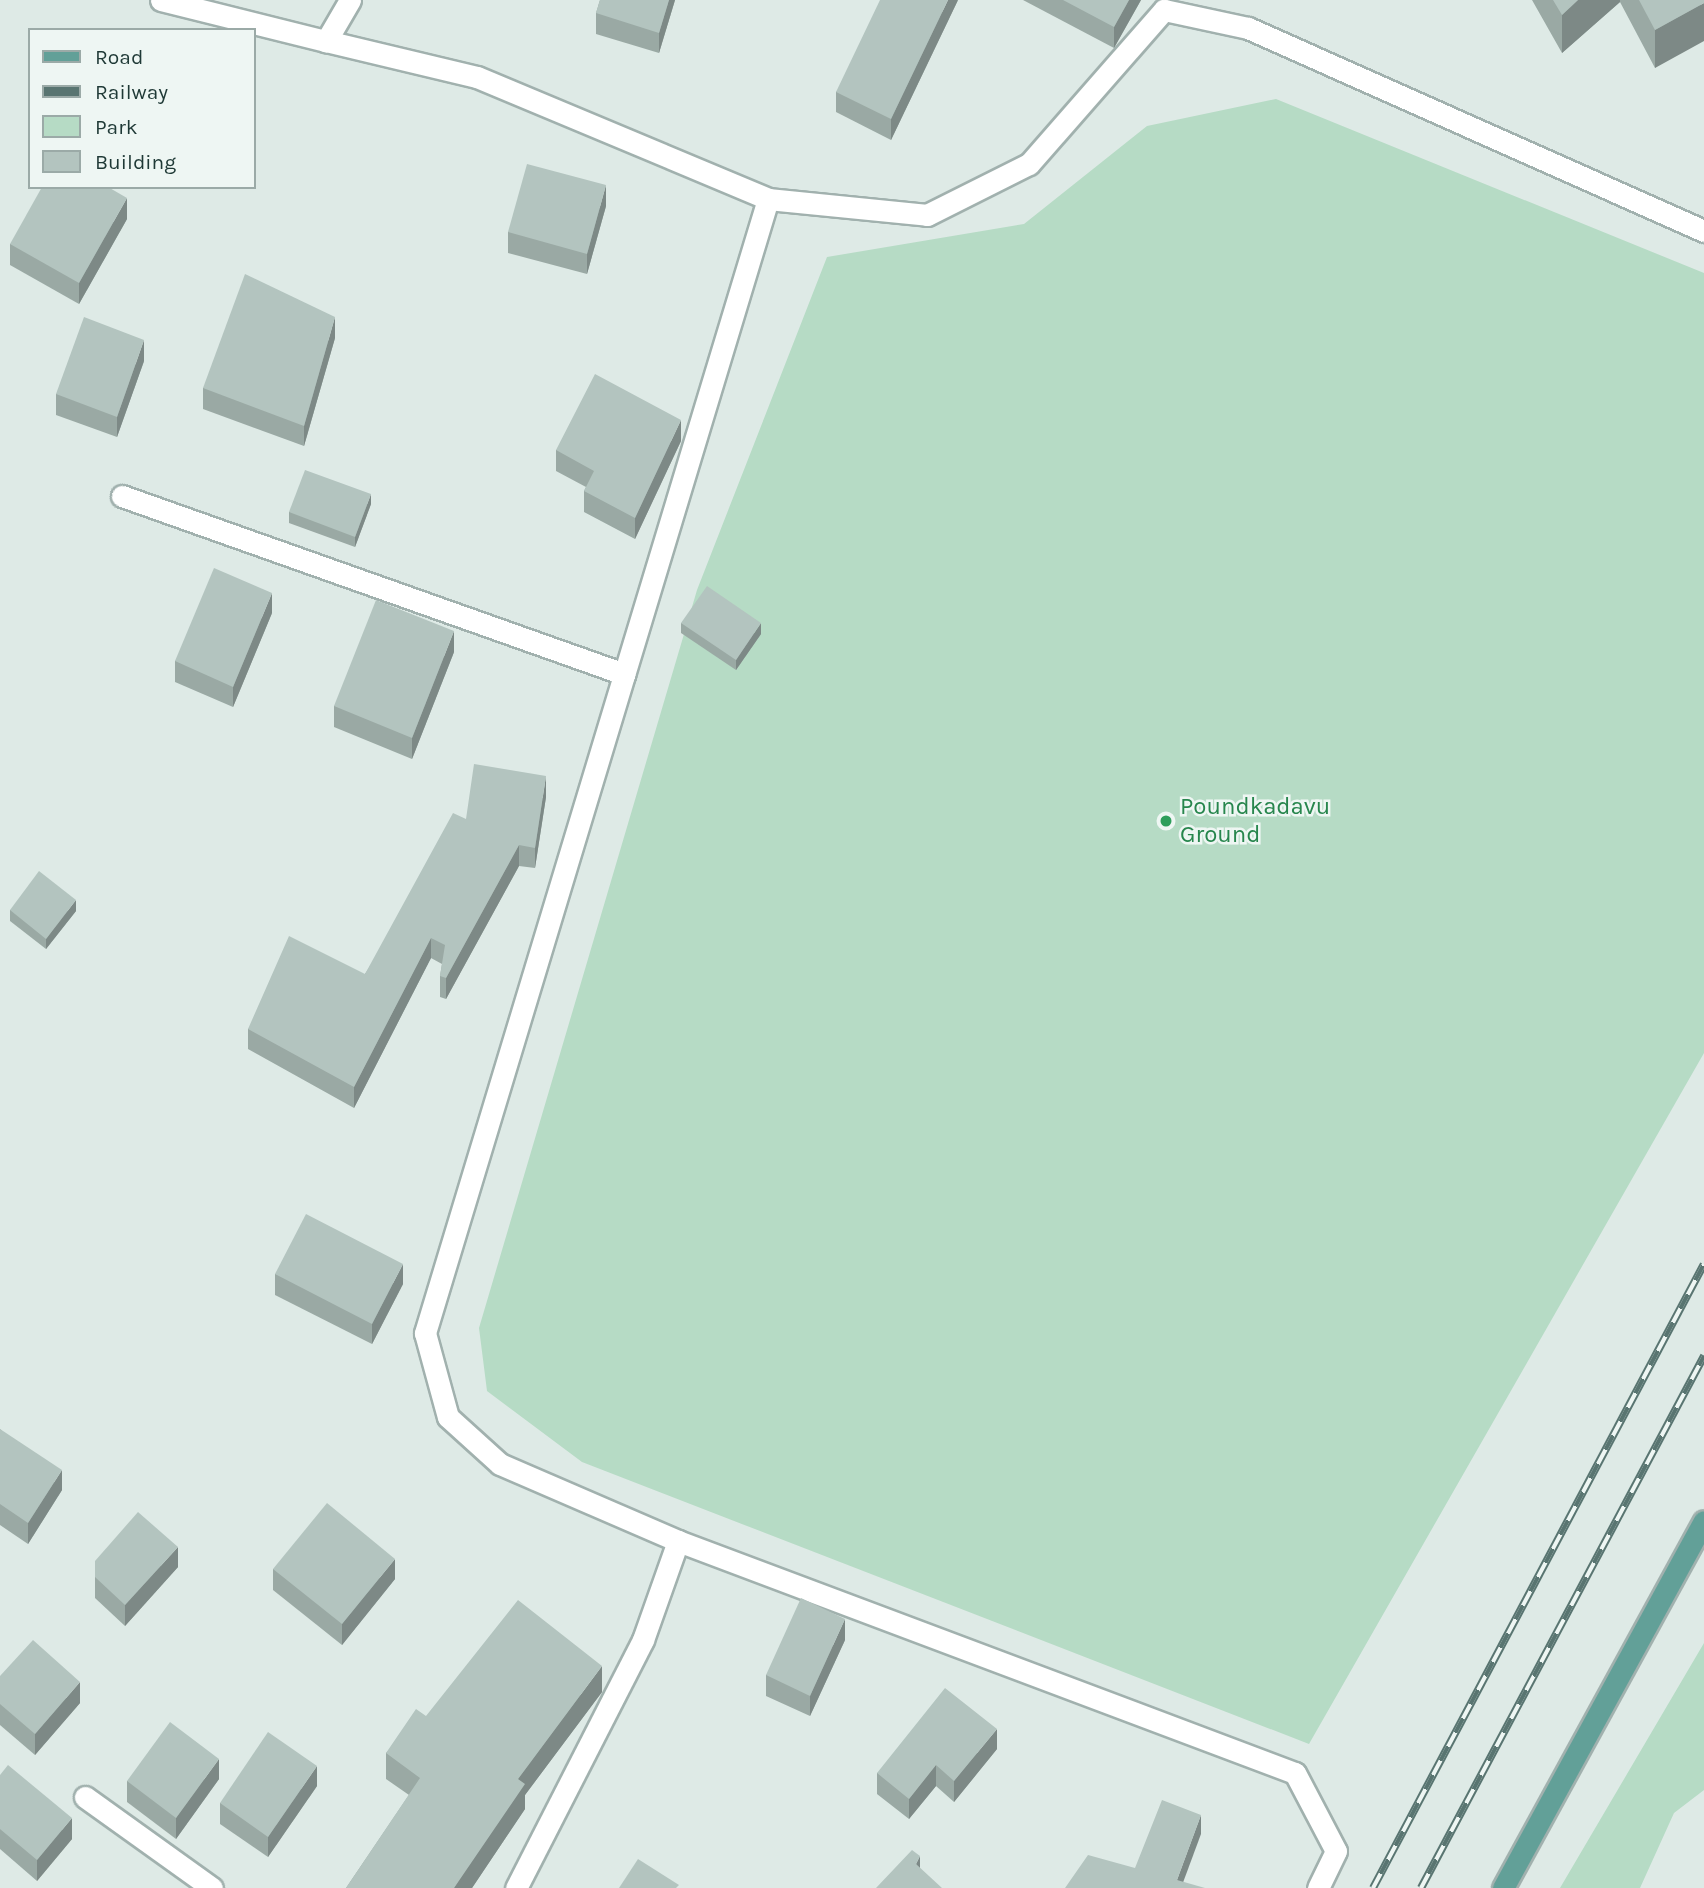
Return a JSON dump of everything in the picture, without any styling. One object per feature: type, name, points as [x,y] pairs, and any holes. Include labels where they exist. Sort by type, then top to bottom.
[{"type":"main road","points":[[1503,1888],[1704,1521]]},
{"type":"street","points":[[161,0],[477,77],[768,199],[927,215],[1029,164],[1164,10],[1248,28],[1704,231]]},
{"type":"street","points":[[326,41],[350,0]]},
{"type":"street","points":[[768,199],[425,1333],[448,1417],[500,1464],[678,1541],[1295,1773],[1336,1852],[1318,1888]]},
{"type":"street","points":[[122,496],[624,674]]},
{"type":"street","points":[[516,1888],[643,1640],[678,1541]]},
{"type":"street","points":[[85,1797],[212,1888]]},
{"type":"green space","name":"Poundkadavu Ground","points":[[1276,99],[1704,273],[1704,1053],[1309,1744],[582,1462],[487,1391],[479,1328],[697,590],[827,257],[1024,224],[1147,126]]},
{"type":"green space","points":[[1704,1643],[1704,1790],[1674,1813],[1640,1888],[1560,1888]]},
{"type":"building","points":[[600,0],[669,0],[659,33],[596,13]]},
{"type":"building","points":[[880,0],[948,0],[891,119],[836,92]]},
{"type":"building","points":[[1063,0],[1129,0],[1114,27]]},
{"type":"building","points":[[1553,0],[1578,0],[1562,15]]},
{"type":"building","points":[[1639,0],[1704,0],[1704,3],[1655,30]]},
{"type":"building","points":[[527,164],[606,185],[587,254],[508,232]]},
{"type":"building","points":[[41,189],[111,189],[127,198],[79,283],[10,244]]},
{"type":"building","points":[[245,274],[335,317],[304,426],[203,388]]},
{"type":"building","points":[[84,317],[144,340],[117,417],[56,394]]},
{"type":"building","points":[[595,374],[681,420],[635,518],[584,491],[594,471],[556,450]]},
{"type":"building","points":[[305,470],[371,494],[355,537],[289,512]]},
{"type":"building","points":[[214,568],[272,593],[233,687],[175,661]]},
{"type":"building","points":[[707,586],[761,623],[736,660],[681,623]]},
{"type":"building","points":[[376,600],[454,631],[412,738],[334,706]]},
{"type":"building","points":[[474,764],[546,776],[535,848],[519,845],[446,978],[440,976],[445,945],[431,938],[354,1087],[248,1029],[289,936],[365,974],[453,813],[466,819]]},
{"type":"building","points":[[39,871],[76,900],[46,939],[10,910]]},
{"type":"building","points":[[306,1214],[403,1264],[372,1324],[275,1274]]},
{"type":"building","points":[[0,1429],[62,1470],[28,1523],[0,1504]]},
{"type":"building","points":[[327,1503],[395,1559],[342,1624],[273,1569]]},
{"type":"building","points":[[138,1512],[178,1547],[125,1605],[95,1577],[95,1561]]},
{"type":"building","points":[[801,1598],[845,1619],[810,1696],[766,1675]]},
{"type":"building","points":[[518,1600],[602,1666],[518,1779],[525,1784],[454,1888],[346,1888],[420,1778],[386,1753],[416,1709],[426,1716]]},
{"type":"building","points":[[33,1640],[80,1682],[35,1734],[0,1704],[0,1676]]},
{"type":"building","points":[[945,1688],[997,1729],[954,1781],[936,1765],[909,1799],[877,1773]]},
{"type":"building","points":[[170,1722],[219,1759],[176,1818],[127,1781]]},
{"type":"building","points":[[268,1732],[317,1766],[268,1837],[220,1803]]},
{"type":"building","points":[[8,1765],[72,1818],[37,1860],[0,1829],[0,1775]]},
{"type":"building","points":[[1162,1800],[1201,1815],[1177,1880],[1205,1888],[1065,1888],[1088,1855],[1135,1868]]},
{"type":"building","points":[[912,1850],[920,1856],[916,1864],[942,1888],[876,1888]]},
{"type":"building","points":[[638,1859],[679,1885],[676,1888],[619,1888]]},
{"type":"railway","points":[[1373,1888],[1704,1264]]},
{"type":"railway","points":[[1421,1888],[1704,1356]]},
{"type":"place","name":"Poundkadavu Ground","points":[[1166,821]]}]
